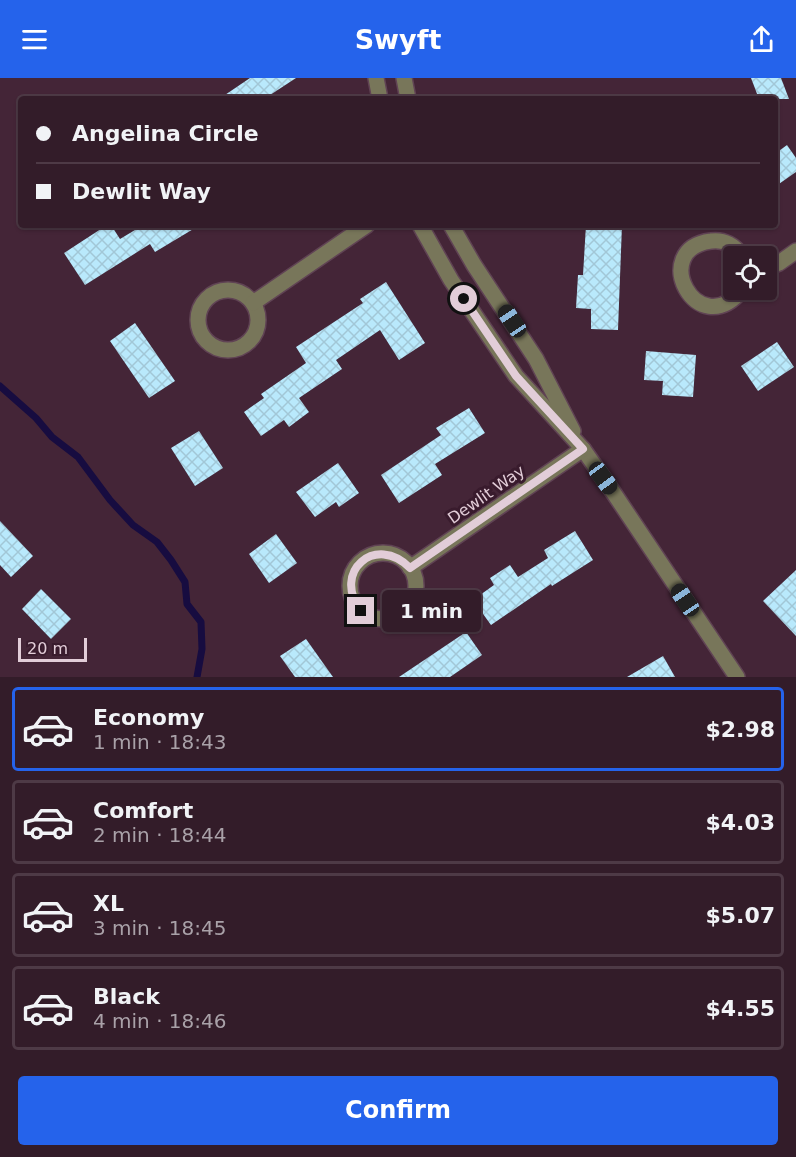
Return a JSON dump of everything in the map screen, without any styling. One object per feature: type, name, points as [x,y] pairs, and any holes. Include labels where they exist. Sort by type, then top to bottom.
[{"type":"street","points":[[376,78],[379,96]]},
{"type":"street","points":[[404,78],[407,96]]},
{"type":"street","points":[[253,303],[363,228]]},
{"type":"street","points":[[422,228],[451,280],[516,376],[583,449],[737,677]]},
{"type":"street","points":[[453,228],[474,265],[536,358],[583,449]]},
{"type":"street","points":[[731,300],[711,306],[699,302],[687,293],[681,279],[681,269],[691,249],[702,242],[714,240],[726,242],[732,246]]},
{"type":"street","points":[[777,264],[796,251]]},
{"type":"street","points":[[230,289],[238,291],[253,303],[258,320],[255,333],[240,348],[229,350],[217,348],[203,338],[197,321],[199,310],[205,299],[213,293],[230,289]]},
{"type":"street","name":"Dewlit Way","points":[[410,568],[583,449]]},
{"type":"street","points":[[379,554],[391,555],[402,560],[410,568],[415,580],[415,593],[411,604],[395,617],[383,619],[371,617],[353,602],[350,590],[354,570],[368,557],[379,554]]},
{"type":"building","points":[[250,78],[296,78],[269,96],[223,96]]},
{"type":"building","points":[[751,78],[781,78],[789,99],[778,99],[778,96],[758,96]]},
{"type":"building","points":[[787,145],[796,158],[796,172],[778,185],[778,152]]},
{"type":"building","points":[[102,228],[113,228],[120,239],[138,228],[195,228],[155,252],[150,244],[85,285],[64,253]]},
{"type":"building","points":[[586,228],[622,228],[618,330],[591,329],[591,309],[576,308],[578,275],[583,275]]},
{"type":"building","points":[[386,282],[425,343],[399,360],[380,330],[336,360],[342,369],[299,398],[309,412],[289,427],[284,420],[261,436],[244,412],[264,398],[261,394],[306,363],[296,347],[363,303],[360,299]]},
{"type":"building","points":[[135,323],[175,381],[149,398],[110,341]]},
{"type":"building","points":[[777,342],[794,367],[758,391],[741,366]]},
{"type":"building","points":[[646,351],[696,355],[693,397],[662,395],[663,381],[644,380]]},
{"type":"building","points":[[469,408],[485,433],[435,464],[442,475],[399,503],[381,475],[441,435],[436,428]]},
{"type":"building","points":[[199,431],[223,468],[195,486],[171,448]]},
{"type":"building","points":[[338,463],[359,493],[339,507],[336,502],[315,517],[296,492]]},
{"type":"building","points":[[0,521],[33,556],[11,577],[0,565]]},
{"type":"building","points":[[575,531],[593,560],[552,586],[551,584],[491,625],[473,600],[494,585],[490,578],[510,565],[518,577],[548,558],[544,550]]},
{"type":"building","points":[[276,534],[297,563],[269,583],[249,554]]},
{"type":"building","points":[[796,570],[796,636],[763,601]]},
{"type":"building","points":[[41,589],[71,619],[51,639],[22,609]]},
{"type":"building","points":[[466,632],[482,655],[450,677],[399,677]]},
{"type":"building","points":[[306,639],[333,677],[295,677],[280,656]]},
{"type":"building","points":[[663,656],[675,677],[627,677]]},
{"type":"waterway","points":[[0,386],[36,418],[52,437],[78,457],[110,500],[133,525],[157,542],[171,560],[185,582],[187,604],[201,622],[202,649],[197,677]]},
{"type":"route","points":[[361,611],[353,602],[350,590],[354,570],[361,562],[379,554],[391,555],[402,560],[410,568],[583,449],[516,376],[464,299]]}]
